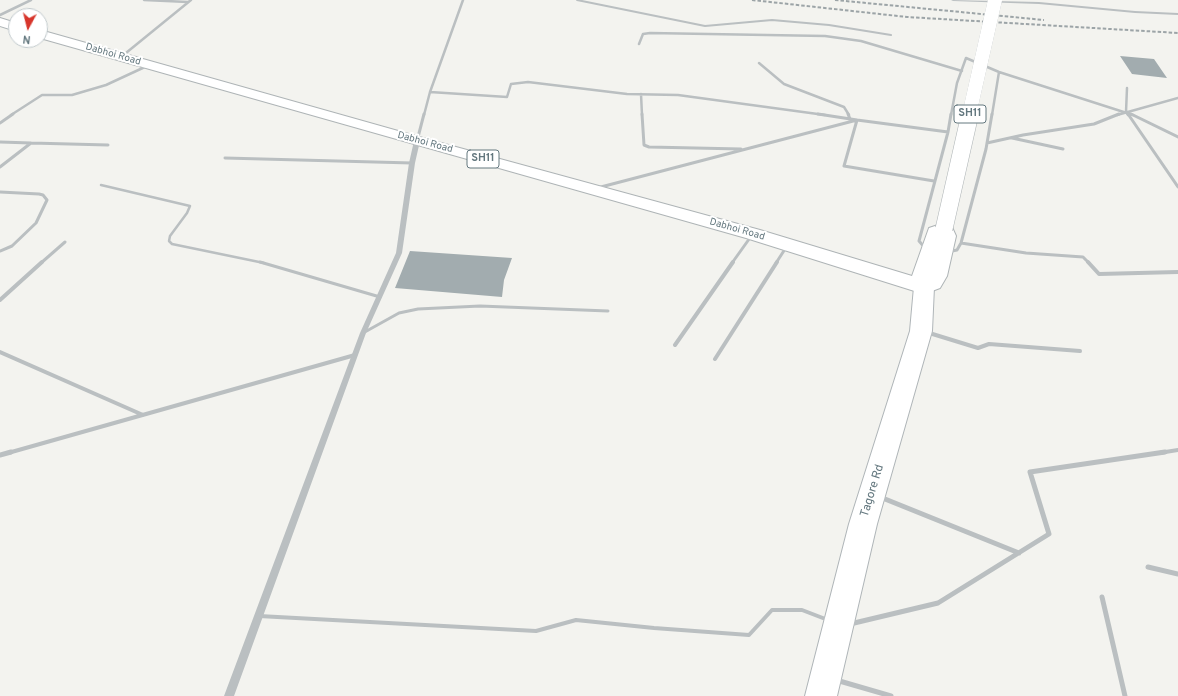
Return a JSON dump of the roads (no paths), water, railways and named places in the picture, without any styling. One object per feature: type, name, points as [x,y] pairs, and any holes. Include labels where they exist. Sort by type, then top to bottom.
[{"type":"main road","name":"SH11","points":[[943,244],[1000,0]]},
{"type":"main road","name":"Dabhoi Road","points":[[48,36],[788,244],[924,287]]},
{"type":"main road","points":[[924,287],[933,283],[943,244]]},
{"type":"main road","name":"Tagore Rd","points":[[823,686],[863,524],[921,331],[924,287]]},
{"type":"street","points":[[0,15],[31,0]]},
{"type":"street","points":[[144,0],[190,1]]},
{"type":"street","points":[[229,696],[355,355],[399,253],[412,163],[417,141],[430,92],[463,0]]},
{"type":"street","points":[[953,0],[1000,0],[1135,12],[1178,14]]},
{"type":"street","points":[[121,57],[190,1]]},
{"type":"street","points":[[639,44],[644,34],[650,33],[825,36],[861,41],[962,71]]},
{"type":"street","points":[[1178,137],[1126,112],[999,72],[966,58],[957,83],[948,132],[919,241],[1026,253],[1083,257],[1099,274],[1178,272]]},
{"type":"street","points":[[759,62],[784,84],[844,107],[850,119]]},
{"type":"street","points":[[0,123],[42,96],[72,95],[106,85],[149,65]]},
{"type":"street","points":[[943,244],[987,143],[999,72]]},
{"type":"street","points":[[430,92],[507,97],[511,84],[528,82],[641,94],[678,95],[948,132]]},
{"type":"street","points":[[1128,88],[1126,112],[1178,188]]},
{"type":"street","points":[[641,94],[644,145],[649,147],[746,149]]},
{"type":"street","points":[[987,143],[1094,124],[1126,112],[1178,98]]},
{"type":"street","points":[[857,120],[844,166],[934,181]]},
{"type":"street","points":[[595,189],[857,120]]},
{"type":"street","points":[[1011,138],[1063,149]]},
{"type":"street","points":[[0,142],[108,145]]},
{"type":"street","points":[[0,167],[31,143]]},
{"type":"street","points":[[225,158],[412,163]]},
{"type":"street","points":[[0,192],[40,194],[47,200],[36,223],[12,246],[0,251]]},
{"type":"street","points":[[675,344],[753,234]]},
{"type":"street","points":[[0,300],[65,242]]},
{"type":"street","points":[[715,359],[788,244]]},
{"type":"street","points":[[921,331],[978,348],[989,344],[1080,351]]},
{"type":"street","points":[[0,352],[143,415]]},
{"type":"street","points":[[0,455],[355,355]]},
{"type":"street","points":[[838,627],[938,603],[1049,534],[1030,472],[1178,450]]},
{"type":"street","points":[[872,494],[1019,553]]},
{"type":"street","points":[[1148,567],[1178,574]]},
{"type":"street","points":[[1102,597],[1126,696]]},
{"type":"street","points":[[823,686],[892,696]]},
{"type":"lane","points":[[577,0],[706,26],[772,20],[829,25],[891,35]]},
{"type":"lane","points":[[101,185],[190,206],[187,213],[170,236],[169,241],[178,246],[256,261],[380,297]]},
{"type":"lane","points":[[364,333],[399,313],[418,309],[480,306],[608,311]]},
{"type":"lane","points":[[259,616],[536,631],[576,620],[654,628],[749,635],[772,610],[802,610],[838,627]]},
{"type":"railway","points":[[752,0],[907,17],[1178,33]]},
{"type":"railway","points":[[835,0],[1044,20]]}]
